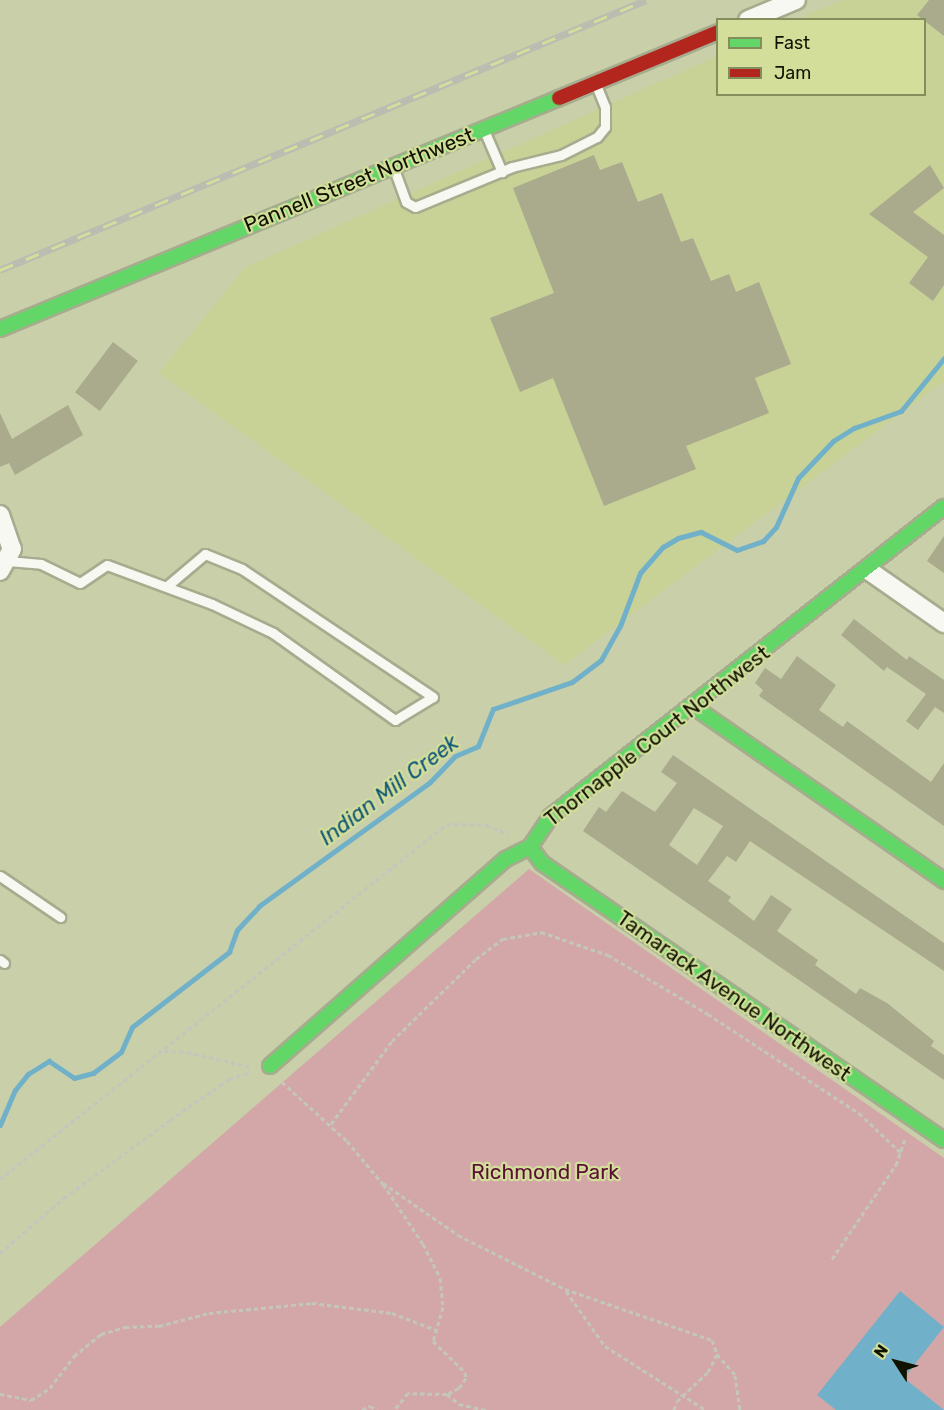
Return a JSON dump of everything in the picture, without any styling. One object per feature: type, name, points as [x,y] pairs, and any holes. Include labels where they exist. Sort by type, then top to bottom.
[{"type":"street","points":[[753,18],[796,0]]},
{"type":"street","name":"Pannell Street Northwest","points":[[0,329],[716,32]]},
{"type":"street","name":"Thornapple Court Northwest","points":[[268,1067],[506,859],[530,847],[550,816],[694,707],[944,507]]},
{"type":"street","points":[[0,515],[12,549],[4,566]]},
{"type":"street","points":[[868,570],[944,623]]},
{"type":"street","points":[[694,707],[944,881]]},
{"type":"street","name":"Tamarack Avenue Northwest","points":[[530,847],[542,863],[944,1140]]},
{"type":"lane","points":[[393,166],[406,202],[415,207],[502,172],[561,156],[597,137],[605,127],[605,107],[596,82]]},
{"type":"lane","points":[[484,128],[502,172]]},
{"type":"lane","points":[[4,566],[41,564],[80,583],[107,565],[167,586],[273,633],[395,720],[434,697],[242,569],[205,554],[167,586]]},
{"type":"lane","points":[[0,876],[60,917]]},
{"type":"path","points":[[0,1179],[447,824],[486,825],[530,847]]},
{"type":"path","points":[[331,1124],[392,1041],[476,958],[503,939],[541,932],[608,955],[708,1014],[860,1113],[902,1154]]},
{"type":"path","points":[[164,1051],[187,1052],[247,1067],[268,1067],[331,1124],[379,1180],[423,1244],[440,1278],[443,1307],[433,1341],[466,1378],[459,1388],[447,1394],[408,1393],[394,1410]]},
{"type":"path","points":[[0,1253],[64,1198],[219,1086],[268,1067]]},
{"type":"path","points":[[832,1259],[902,1154],[904,1139],[918,1122]]},
{"type":"path","points":[[379,1180],[458,1235],[565,1288],[712,1340],[717,1354],[735,1375],[740,1410]]},
{"type":"path","points":[[565,1288],[605,1346],[706,1410]]},
{"type":"path","points":[[0,1394],[31,1400],[50,1388],[74,1356],[100,1334],[125,1327],[159,1326],[209,1313],[312,1303],[392,1313],[436,1330]]},
{"type":"path","points":[[674,1410],[683,1396],[708,1372],[717,1354]]},
{"type":"path","points":[[447,1394],[459,1404],[486,1410]]},
{"type":"path","points":[[362,1410],[370,1406],[377,1410]]},
{"type":"shaded area","points":[[842,0],[944,0],[944,381],[564,665],[159,373],[244,268],[716,56],[716,96],[926,96],[926,18],[800,18]]},
{"type":"green space","name":"Richmond Park","points":[[529,869],[944,1158],[944,1410],[0,1410],[0,1327]]},
{"type":"water","points":[[900,1291],[944,1327],[904,1378],[944,1410],[836,1410],[817,1395]]},
{"type":"building","points":[[929,0],[944,0],[944,36],[926,22],[926,18],[917,15]]},
{"type":"building","points":[[594,155],[600,170],[622,162],[638,202],[662,193],[681,242],[693,238],[711,281],[729,274],[736,292],[759,282],[791,364],[755,378],[769,413],[686,446],[696,469],[604,506],[553,378],[520,392],[490,318],[554,293],[513,188]]},
{"type":"building","points":[[930,165],[944,188],[913,212],[944,235],[944,285],[933,301],[909,283],[928,257],[869,214]]},
{"type":"building","points":[[113,342],[138,361],[100,411],[75,392]]},
{"type":"building","points":[[68,405],[83,435],[15,475],[9,463],[0,467],[0,413],[12,439]]},
{"type":"building","points":[[944,536],[944,573],[927,561]]},
{"type":"building","points":[[854,619],[907,660],[909,656],[944,680],[944,713],[935,707],[918,730],[906,721],[926,694],[887,667],[884,671],[841,635]]},
{"type":"building","points":[[797,656],[836,685],[819,710],[843,727],[847,721],[931,782],[944,763],[944,826],[759,696],[763,690],[755,683],[765,668],[781,679]]},
{"type":"building","points":[[673,755],[944,943],[944,971],[750,841],[736,862],[727,856],[708,881],[731,897],[728,901],[754,921],[771,895],[792,909],[777,931],[818,960],[815,965],[856,994],[860,988],[887,1003],[934,1041],[931,1046],[944,1055],[944,1080],[583,831],[599,807],[606,812],[622,791],[655,812],[677,783],[661,772]],"holes":[[[694,808],[723,826],[697,865],[669,845]]]},
{"type":"waterway","name":"Indian Mill Creek","points":[[0,1125],[15,1090],[28,1074],[49,1061],[74,1078],[93,1073],[121,1052],[132,1027],[229,952],[237,930],[259,906],[430,782],[455,756],[478,746],[493,709],[572,682],[601,660],[620,626],[640,573],[663,547],[678,538],[701,532],[737,550],[763,541],[776,527],[798,478],[833,441],[854,428],[901,411],[944,358]]},
{"type":"railway","points":[[0,270],[646,0]]},
{"type":"traffic: fast","points":[[0,329],[559,98]]},
{"type":"traffic: fast","points":[[270,1066],[506,859],[530,847],[551,816],[944,507]]},
{"type":"traffic: fast","points":[[694,707],[944,881]]},
{"type":"traffic: fast","points":[[530,847],[542,863],[944,1140]]},
{"type":"traffic: jam","points":[[559,98],[716,33]]}]
